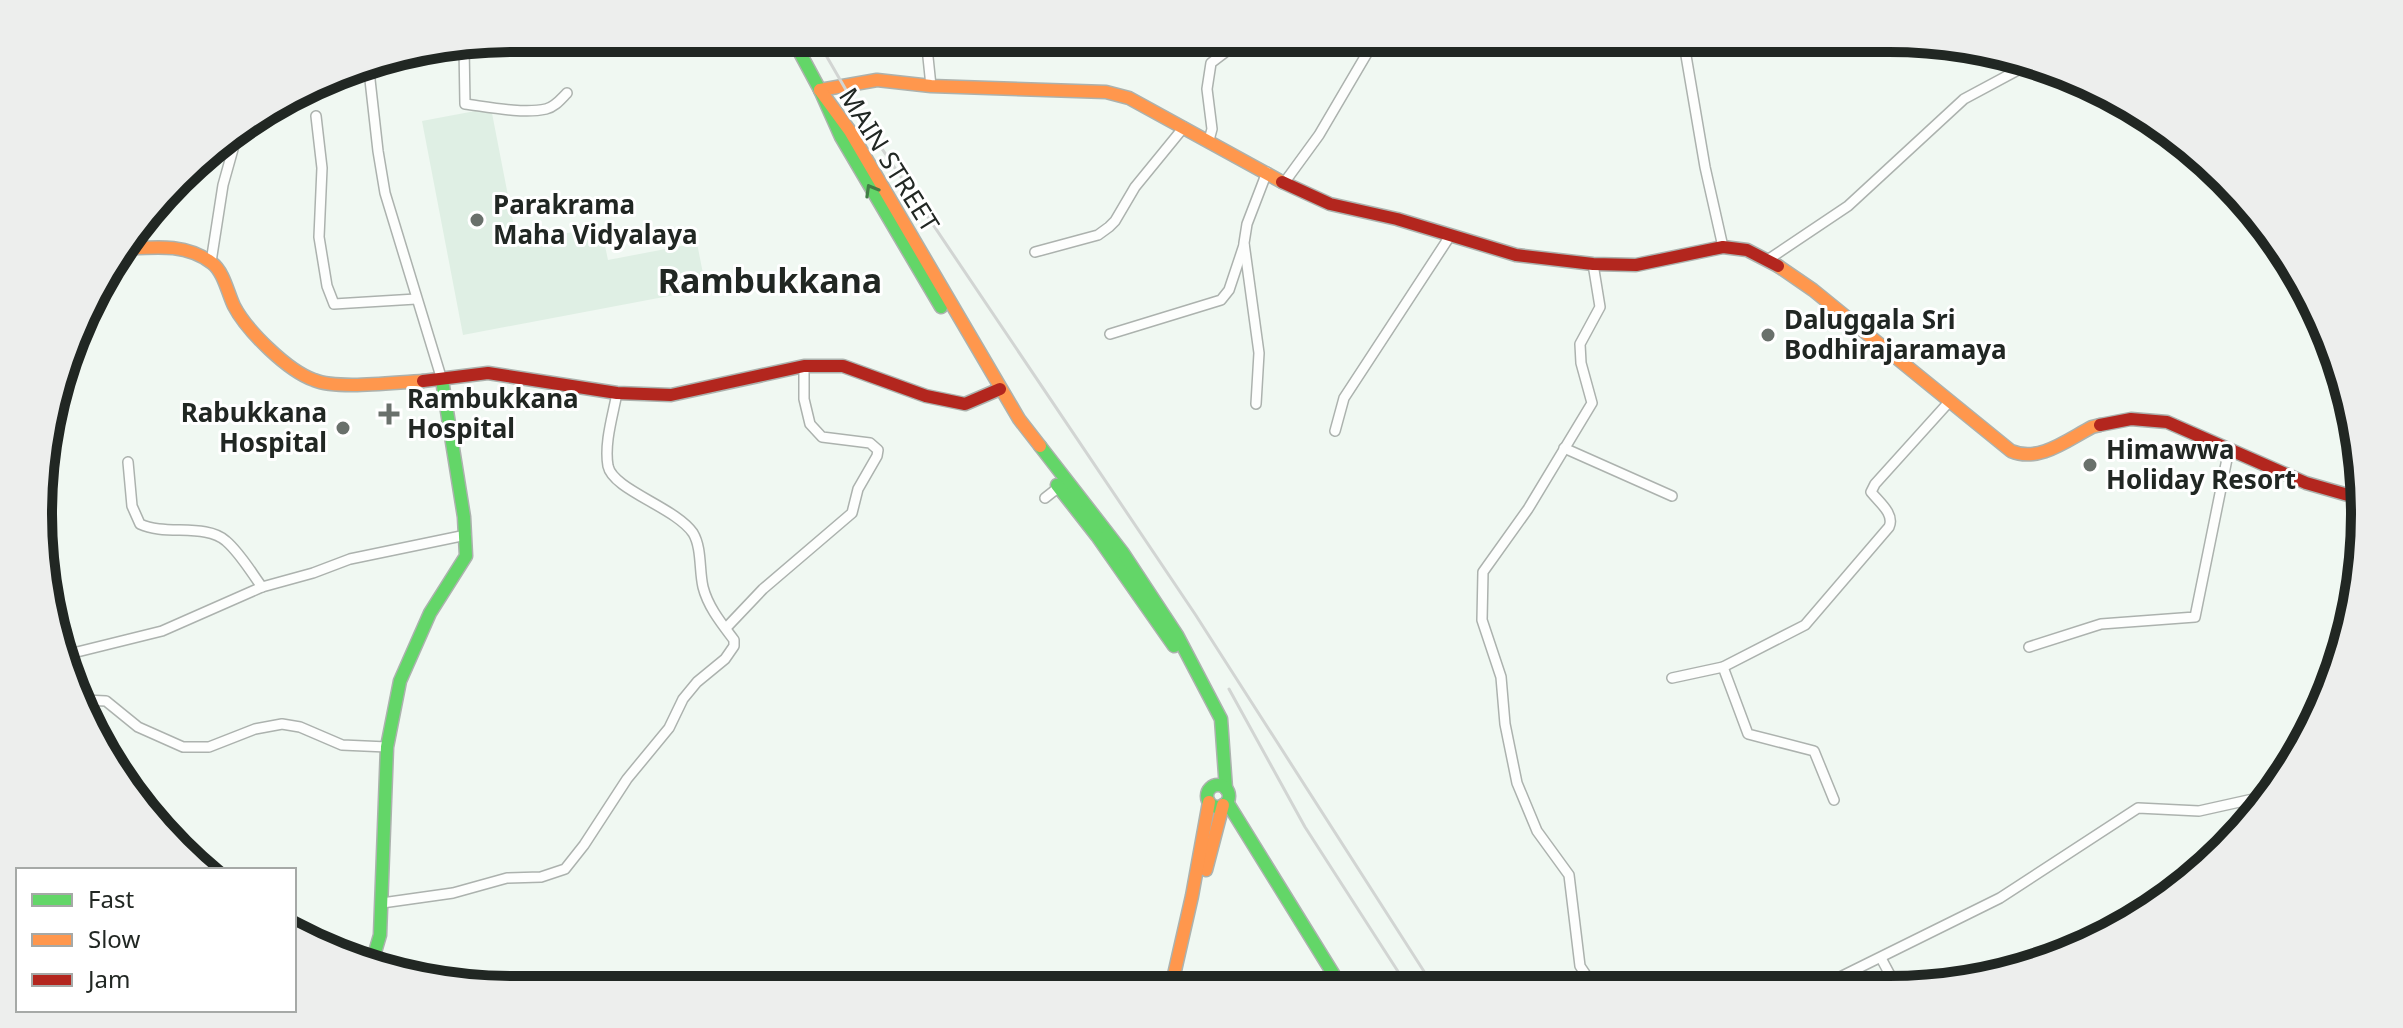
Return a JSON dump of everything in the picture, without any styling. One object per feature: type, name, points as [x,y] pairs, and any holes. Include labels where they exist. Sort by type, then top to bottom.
[{"type":"main road","name":"MAIN STREET","points":[[800,52],[856,165],[997,391],[1023,440],[1097,536],[1170,641],[1196,671]]},
{"type":"main road","points":[[820,90],[877,80],[931,86],[1106,92],[1129,98],[1284,183],[1330,204],[1397,219],[1516,255],[1593,264],[1636,265],[1723,247],[1747,250],[1769,259],[1813,290],[1949,402],[2011,451],[2023,456],[2044,452],[2092,427],[2131,419],[2167,422],[2306,483],[2350,496]]},
{"type":"main road","points":[[136,248],[169,246],[211,262],[217,268],[236,310],[263,342],[300,374],[317,382],[442,380],[488,373],[617,393],[671,395],[804,366],[843,366],[926,396],[965,404],[997,391]]},
{"type":"main road","points":[[374,954],[380,935],[382,903],[387,747],[400,681],[430,613],[466,556],[466,535],[442,380]]},
{"type":"main road","name":"MAIN STREET","points":[[997,391],[1123,553],[1177,635],[1221,719],[1225,798],[1181,976]]},
{"type":"main road","name":"MAIN STREET","points":[[1211,787],[1224,755]]},
{"type":"main road","points":[[1174,976],[1195,881],[1209,802],[1207,794],[1211,787],[1222,786],[1225,798],[1335,976]]},
{"type":"main road","points":[[1209,802],[1213,806],[1225,798]]},
{"type":"street","points":[[927,52],[931,86]]},
{"type":"street","points":[[1209,140],[1212,129],[1207,89],[1211,63],[1223,52]]},
{"type":"street","points":[[1284,183],[1319,135],[1368,52]]},
{"type":"street","points":[[1685,52],[1705,167],[1723,247]]},
{"type":"street","points":[[464,55],[465,104],[545,109],[556,104],[567,93]]},
{"type":"street","points":[[1769,259],[1848,206],[1964,99],[2017,71]]},
{"type":"street","points":[[370,76],[385,193],[442,380]]},
{"type":"street","points":[[316,116],[322,168],[319,237],[327,286],[334,304],[416,299]]},
{"type":"street","points":[[1035,252],[1098,235],[1109,227],[1135,187],[1184,127]]},
{"type":"street","points":[[211,262],[223,185],[234,146]]},
{"type":"street","points":[[1110,334],[1221,300],[1229,290],[1247,224],[1267,172]]},
{"type":"street","points":[[1335,431],[1344,398],[1450,236]]},
{"type":"street","points":[[1244,243],[1259,353],[1256,404]]},
{"type":"street","points":[[1587,976],[1580,966],[1569,875],[1537,831],[1517,783],[1505,724],[1501,677],[1482,620],[1483,572],[1528,509],[1592,403],[1581,363],[1580,344],[1600,307],[1593,264]]},
{"type":"street","points":[[726,628],[763,589],[852,513],[858,489],[877,456],[878,450],[870,443],[822,437],[810,424],[804,399],[804,366]]},
{"type":"street","points":[[382,903],[453,893],[507,878],[541,877],[565,869],[627,779],[669,728],[683,699],[697,682],[725,659],[734,646],[734,640],[710,604],[703,587],[692,533],[669,510],[624,486],[609,470],[607,451],[617,393]]},
{"type":"street","points":[[1672,678],[1723,667],[1805,625],[1892,521],[1871,492],[1875,484],[1949,402]]},
{"type":"street","points":[[1564,448],[1672,496]]},
{"type":"street","points":[[2029,647],[2101,624],[2195,617],[2229,449]]},
{"type":"street","points":[[128,462],[132,506],[140,524],[152,530],[201,532],[225,539],[262,587]]},
{"type":"street","points":[[1045,498],[1059,487]]},
{"type":"street","points":[[74,653],[162,631],[262,587],[350,559],[466,535]]},
{"type":"street","points":[[1723,667],[1748,734],[1814,751],[1834,800]]},
{"type":"street","points":[[91,700],[106,701],[138,727],[183,747],[209,747],[255,729],[282,724],[300,727],[342,745],[387,747]]},
{"type":"street","points":[[1843,976],[2000,898],[2138,808],[2199,811],[2253,799]]},
{"type":"street","points":[[1881,958],[1891,976]]},
{"type":"shaded area","name":"Parakrama Maha Vidyalaya","points":[[491,108],[517,242],[601,227],[608,260],[697,243],[706,289],[463,335],[422,121]]},
{"type":"railway","points":[[824,52],[868,128],[1195,614],[1427,976]]},
{"type":"railway","points":[[1229,689],[1305,827],[1401,976]]},
{"type":"traffic: fast","points":[[800,52],[841,137],[941,307]]},
{"type":"traffic: fast","points":[[374,954],[380,935],[387,747],[400,681],[430,613],[466,556],[464,517],[442,380]]},
{"type":"traffic: fast","points":[[1040,446],[1123,553],[1177,635],[1221,719],[1226,789]]},
{"type":"traffic: fast","points":[[1057,485],[1174,646]]},
{"type":"traffic: fast","points":[[1218,785],[1226,788],[1229,796],[1226,804],[1218,807],[1210,804],[1207,796],[1210,788],[1218,785]]},
{"type":"traffic: fast","points":[[1227,802],[1335,976]]},
{"type":"traffic: slow","points":[[820,90],[877,80],[931,86],[1106,92],[1129,98],[1282,182]]},
{"type":"traffic: slow","points":[[820,90],[850,131],[1019,419],[1040,446]]},
{"type":"traffic: slow","points":[[136,248],[181,249],[212,263],[220,272],[234,306],[248,327],[292,368],[314,380],[337,385],[423,381]]},
{"type":"traffic: slow","points":[[1778,266],[1813,290],[2011,451],[2021,454],[2042,452],[2100,425]]},
{"type":"traffic: slow","points":[[1174,976],[1209,802]]},
{"type":"traffic: slow","points":[[1206,870],[1223,805]]},
{"type":"traffic: jam","points":[[1282,182],[1330,204],[1397,219],[1516,255],[1593,264],[1636,265],[1723,247],[1747,250],[1778,266]]},
{"type":"traffic: jam","points":[[423,381],[488,373],[617,393],[671,395],[804,366],[843,366],[926,396],[965,404],[1000,389]]},
{"type":"traffic: jam","points":[[2100,425],[2131,419],[2167,422],[2306,483],[2350,496]]},
{"type":"place","name":"Parakrama Maha Vidyalaya","points":[[477,220]]},
{"type":"place","name":"Daluggala Sri Bodhirajaramaya","points":[[1768,335]]},
{"type":"place","name":"Rambukkana Hospital","points":[[389,414]]},
{"type":"place","name":"Rabukkana Hospital","points":[[343,428]]},
{"type":"place","name":"Himawwa Holiday Resort","points":[[2090,465]]},
{"type":"district","name":"Rambukkana","points":[[770,281]]}]
